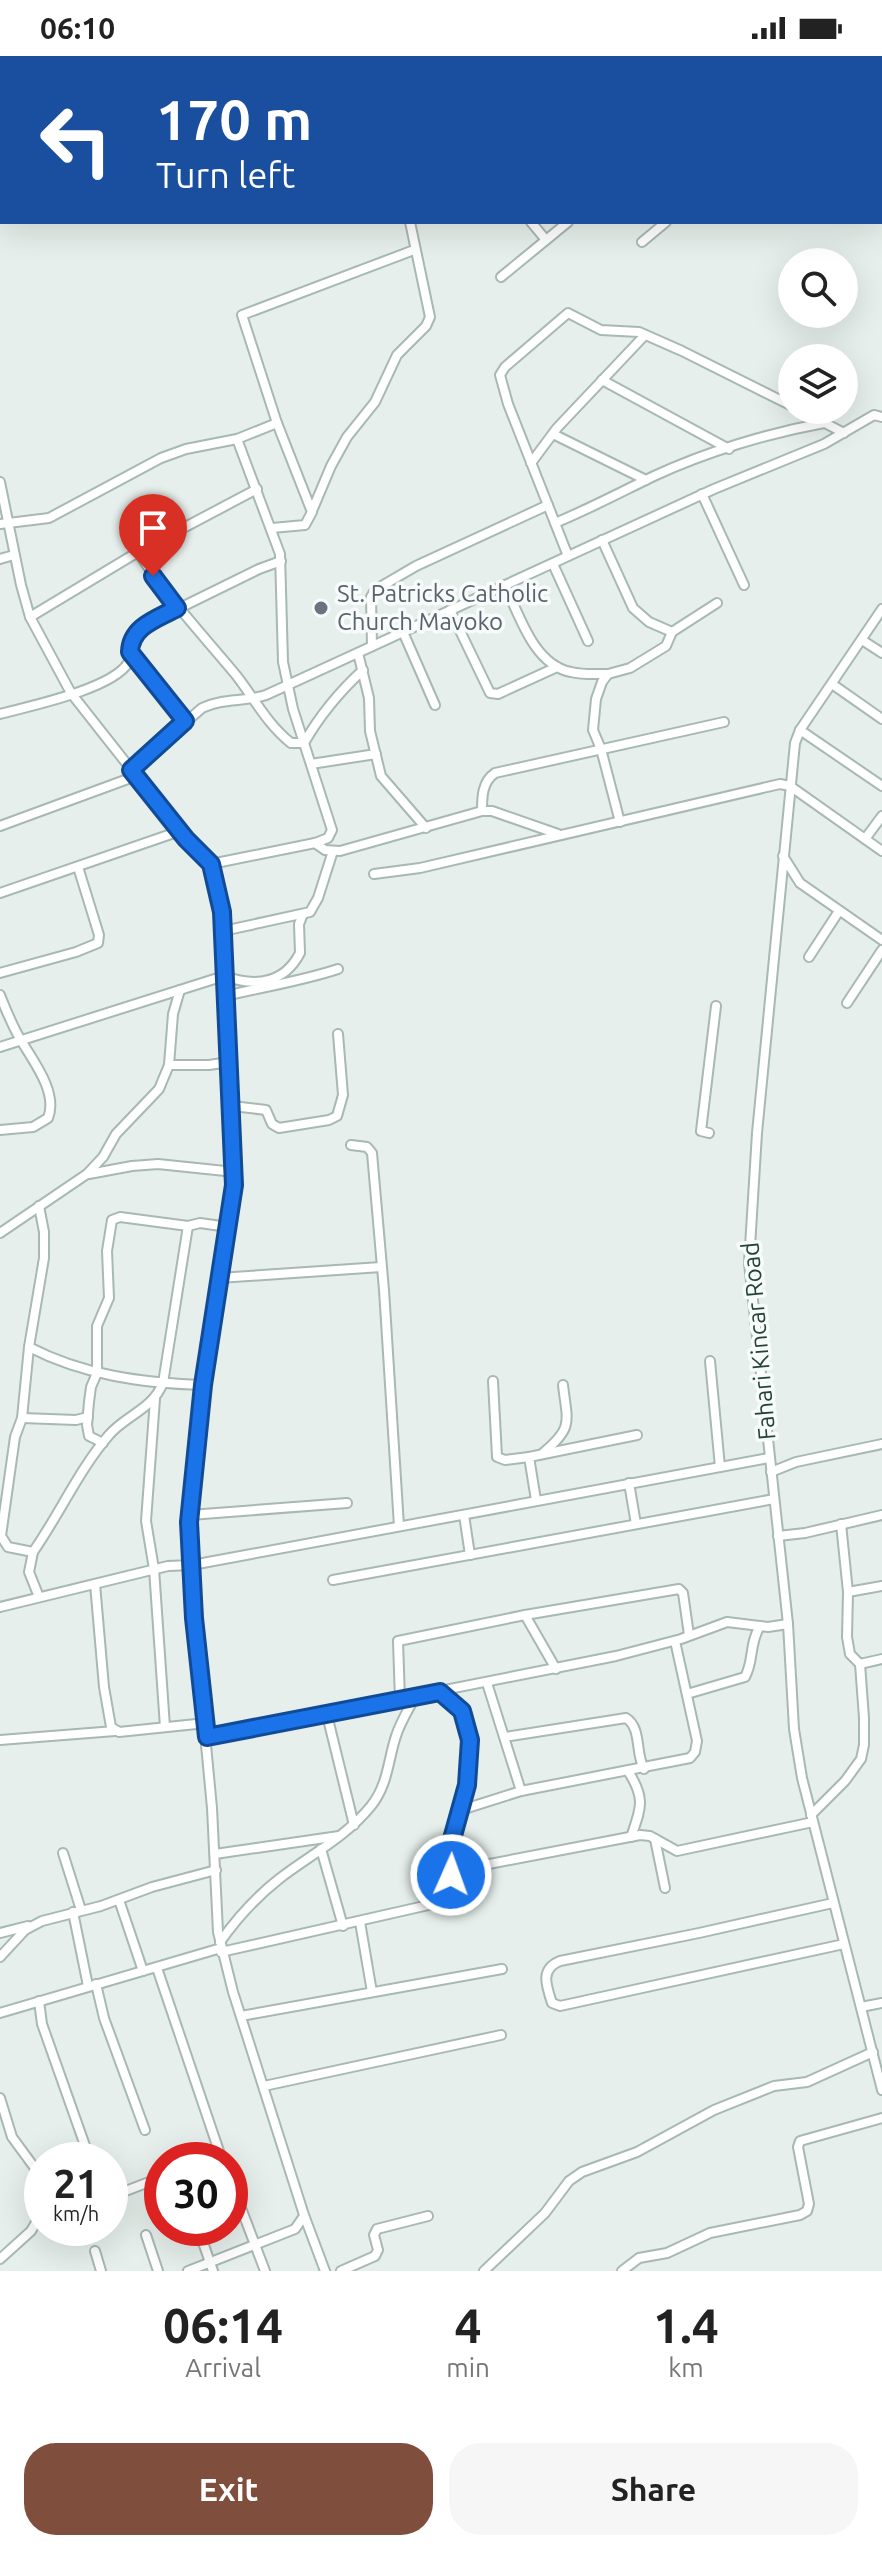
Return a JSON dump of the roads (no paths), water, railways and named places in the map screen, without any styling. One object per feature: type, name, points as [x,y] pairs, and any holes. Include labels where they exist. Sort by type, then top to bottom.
[{"type":"street","points":[[272,528],[305,525],[347,437],[375,402],[397,355],[428,323],[428,307],[410,224]]},
{"type":"street","points":[[533,224],[546,240]]},
{"type":"street","points":[[501,277],[566,224]]},
{"type":"street","points":[[642,242],[664,224]]},
{"type":"street","points":[[312,512],[277,423],[242,315],[414,250]]},
{"type":"street","points":[[568,556],[531,463],[500,372],[568,313],[601,330],[632,331],[645,335],[778,399]]},
{"type":"street","points":[[531,463],[553,434],[645,335]]},
{"type":"street","points":[[602,380],[729,449]]},
{"type":"street","points":[[0,826],[133,773],[202,708],[215,702],[251,699],[289,684],[702,494],[824,444],[874,415],[882,417]]},
{"type":"street","points":[[4,523],[49,518],[161,458],[186,449],[237,439],[277,423]]},
{"type":"street","points":[[555,523],[646,480],[777,432],[819,424]]},
{"type":"street","points":[[826,424],[844,433]]},
{"type":"street","points":[[553,434],[646,480]]},
{"type":"street","points":[[211,864],[315,843],[328,838],[332,830],[293,709],[282,652],[281,561],[272,528],[237,439]]},
{"type":"street","points":[[0,482],[4,523],[30,617],[71,693],[180,831],[211,864],[222,912],[235,1172],[203,1385],[190,1515],[221,1948],[304,2215],[325,2271]]},
{"type":"street","points":[[30,617],[138,552],[257,489]]},
{"type":"street","points":[[702,494],[744,585]]},
{"type":"street","points":[[372,646],[371,597],[375,590],[416,566],[548,505]]},
{"type":"street","points":[[602,540],[633,608],[649,622],[672,632]]},
{"type":"street","points":[[138,552],[177,608],[237,676],[251,699],[288,741],[304,743]]},
{"type":"street","points":[[0,559],[14,555]]},
{"type":"street","points":[[0,714],[110,680],[127,665],[130,643],[139,628],[281,561]]},
{"type":"street","points":[[553,564],[588,641]]},
{"type":"street","points":[[505,585],[533,642],[557,667],[570,672],[608,674],[630,668],[640,659],[666,646],[672,632],[717,603]]},
{"type":"street","name":"Fahari Kincar Road","points":[[882,609],[800,730],[795,743],[782,855],[749,1232],[751,1294],[788,1624],[794,1729],[812,1818],[882,2090]]},
{"type":"street","points":[[450,610],[490,693],[498,694],[557,667]]},
{"type":"street","points":[[403,632],[435,705]]},
{"type":"street","points":[[862,640],[882,653]]},
{"type":"street","points":[[130,652],[185,721]]},
{"type":"street","points":[[358,653],[369,698],[370,731],[384,780],[405,800],[426,828]]},
{"type":"street","points":[[304,743],[317,720],[345,686],[363,670]]},
{"type":"street","points":[[608,674],[592,716],[595,739],[601,749],[620,822]]},
{"type":"street","points":[[832,684],[882,719]]},
{"type":"street","points":[[482,811],[483,790],[495,773],[724,722]]},
{"type":"street","points":[[800,730],[882,786]]},
{"type":"street","points":[[311,764],[376,754]]},
{"type":"street","points":[[374,874],[420,868],[771,785],[790,786],[882,851]]},
{"type":"street","points":[[315,843],[333,851],[482,811],[492,811],[558,834]]},
{"type":"street","points":[[865,839],[882,816]]},
{"type":"street","points":[[0,893],[180,831]]},
{"type":"street","points":[[223,931],[310,912],[315,906],[333,851]]},
{"type":"street","points":[[782,855],[800,883],[880,936]]},
{"type":"street","points":[[0,973],[98,943],[99,935],[78,867]]},
{"type":"street","points":[[809,957],[839,911]]},
{"type":"street","points":[[0,1047],[224,976],[256,983],[271,981],[282,975],[300,953],[299,924],[303,914]]},
{"type":"street","points":[[847,1003],[882,950]]},
{"type":"street","points":[[225,996],[307,980],[338,969]]},
{"type":"street","points":[[0,1233],[87,1174],[103,1157],[116,1134],[159,1089],[169,1065],[173,1014],[180,990]]},
{"type":"street","points":[[0,995],[44,1081],[51,1114],[33,1127],[0,1130]]},
{"type":"street","points":[[709,1133],[701,1131],[716,1006]]},
{"type":"street","points":[[232,1106],[266,1110],[272,1124],[279,1128],[337,1116],[343,1095],[338,1034]]},
{"type":"street","points":[[169,1065],[229,1062]]},
{"type":"street","points":[[351,1145],[367,1147],[372,1153],[399,1526]]},
{"type":"street","points":[[87,1174],[158,1164],[235,1172]]},
{"type":"street","points":[[33,1552],[8,1547],[1,1536],[15,1437],[22,1418],[45,1244],[39,1206]]},
{"type":"street","points":[[103,1443],[89,1436],[88,1417],[91,1387],[97,1373],[97,1326],[109,1298],[107,1251],[112,1220],[120,1217],[188,1226],[200,1223],[228,1227]]},
{"type":"street","points":[[165,1727],[154,1569],[146,1521],[155,1399],[163,1383],[188,1226]]},
{"type":"street","points":[[219,1278],[381,1267]]},
{"type":"street","points":[[29,1347],[68,1365],[97,1373],[163,1383],[203,1385]]},
{"type":"street","points":[[710,1361],[720,1467]]},
{"type":"street","points":[[493,1381],[497,1457],[505,1460],[529,1457],[637,1435]]},
{"type":"street","points":[[544,1453],[562,1437],[566,1429],[563,1385]]},
{"type":"street","points":[[39,1597],[29,1572],[33,1552],[103,1443],[116,1428],[155,1399]]},
{"type":"street","points":[[22,1418],[76,1420],[88,1417]]},
{"type":"street","points":[[771,1472],[796,1462],[882,1444]]},
{"type":"street","points":[[529,1457],[536,1500]]},
{"type":"street","points":[[0,1607],[154,1569],[192,1565],[769,1458]]},
{"type":"street","points":[[629,1483],[636,1524]]},
{"type":"street","points":[[333,1580],[774,1499]]},
{"type":"street","points":[[190,1515],[347,1503]]},
{"type":"street","points":[[464,1515],[470,1555]]},
{"type":"street","points":[[778,1536],[882,1515]]},
{"type":"street","points":[[0,2013],[221,1948],[343,1926],[433,1904],[442,1897],[451,1875],[458,1870],[640,1835],[655,1838],[677,1851],[812,1818],[861,1759],[864,1745],[860,1664],[850,1654],[847,1637],[848,1592],[841,1524]]},
{"type":"street","points":[[95,1584],[108,1722],[115,1731]]},
{"type":"street","points":[[848,1592],[882,1586]]},
{"type":"street","points":[[400,1700],[398,1641],[525,1615],[679,1589],[683,1593],[689,1635]]},
{"type":"street","points":[[525,1615],[556,1669]]},
{"type":"street","points":[[207,1737],[556,1669],[675,1641],[727,1622],[760,1626],[788,1624]]},
{"type":"street","points":[[687,1694],[745,1677],[753,1637],[760,1626]]},
{"type":"street","points":[[458,1811],[521,1791],[686,1761],[695,1752],[697,1741],[675,1641]]},
{"type":"street","points":[[860,1664],[882,1659]]},
{"type":"street","points":[[487,1683],[521,1791]]},
{"type":"street","points":[[440,1692],[457,1705],[468,1729],[470,1757],[467,1785],[452,1839],[458,1870]]},
{"type":"street","points":[[221,1948],[239,1916],[277,1880],[354,1825],[379,1794],[391,1762],[396,1734],[415,1697]]},
{"type":"street","points":[[327,1715],[354,1825]]},
{"type":"street","points":[[505,1737],[626,1718],[635,1727],[640,1762],[644,1769]]},
{"type":"street","points":[[0,1740],[206,1723]]},
{"type":"street","points":[[628,1771],[637,1785],[641,1801],[631,1837]]},
{"type":"street","points":[[215,1854],[340,1836]]},
{"type":"street","points":[[655,1838],[665,1888]]},
{"type":"street","points":[[321,1849],[343,1926]]},
{"type":"street","points":[[63,1853],[92,1985],[145,2130]]},
{"type":"street","points":[[0,1933],[216,1870]]},
{"type":"street","points":[[119,1900],[143,1971]]},
{"type":"street","points":[[833,1903],[560,1961],[549,1965],[546,1986],[552,2003],[560,2006],[844,1944]]},
{"type":"street","points":[[360,1922],[372,1992]]},
{"type":"street","points":[[0,1957],[32,1925]]},
{"type":"street","points":[[157,1968],[216,2142]]},
{"type":"street","points":[[241,2016],[502,1969]]},
{"type":"street","points":[[39,2001],[42,2024],[84,2142]]},
{"type":"street","points":[[861,2007],[882,2003]]},
{"type":"street","points":[[264,2086],[501,2035]]},
{"type":"street","points":[[484,2271],[545,2213],[569,2181],[582,2172],[637,2152],[727,2105],[774,2086],[807,2082],[873,2052]]},
{"type":"street","points":[[0,2098],[12,2137],[24,2153]]},
{"type":"street","points":[[622,2271],[639,2258],[667,2253],[710,2233],[807,2211],[809,2204],[798,2142],[882,2118]]},
{"type":"street","points":[[188,2271],[212,2267],[264,2239],[299,2226],[304,2215]]},
{"type":"street","points":[[346,2270],[377,2254],[374,2235],[377,2229],[428,2216]]},
{"type":"street","points":[[248,2223],[265,2271]]},
{"type":"street","points":[[0,2259],[24,2237]]},
{"type":"street","points":[[150,2246],[158,2271]]},
{"type":"street","points":[[204,2246],[212,2267]]},
{"type":"street","points":[[95,2251],[101,2271]]},
{"type":"place","name":"St. Patricks Catholic Church Mavoko","points":[[321,608]]}]
